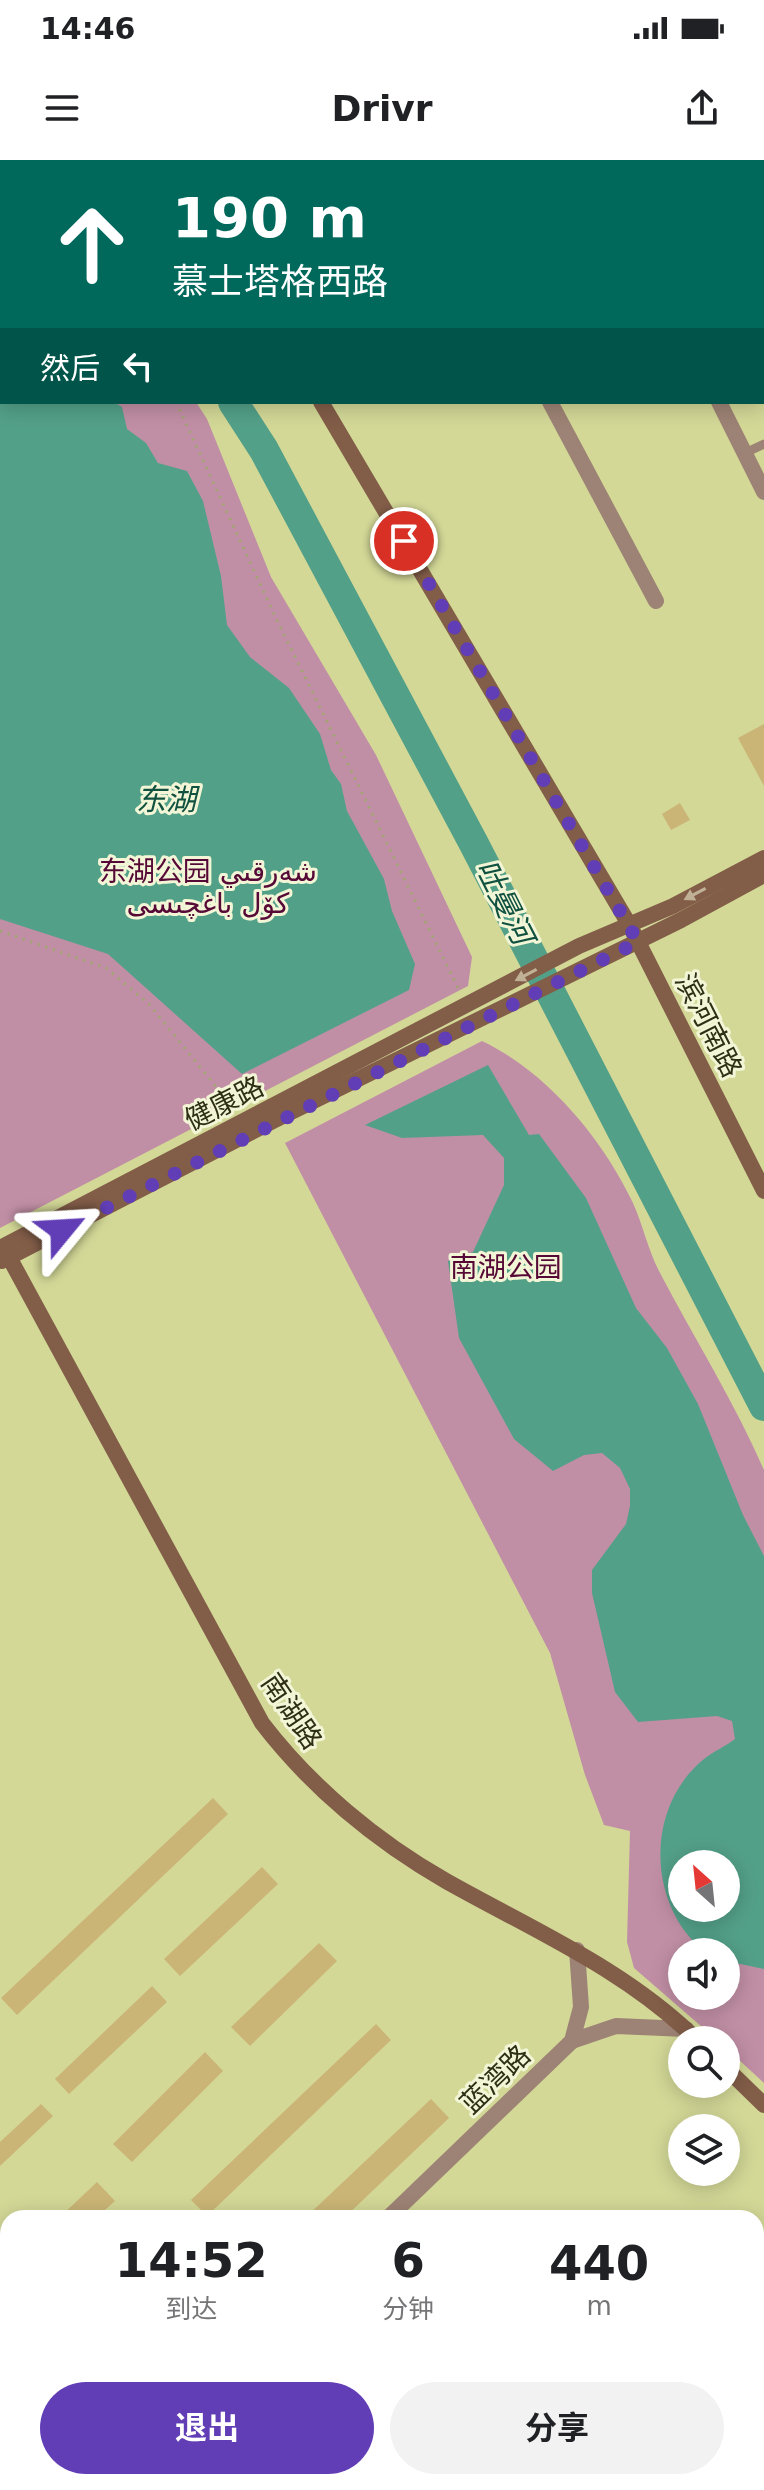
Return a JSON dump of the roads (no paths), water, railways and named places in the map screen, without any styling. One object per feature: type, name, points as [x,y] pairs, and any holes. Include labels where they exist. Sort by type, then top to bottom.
[{"type":"main road","name":"滨河南路","points":[[322,404],[630,926],[764,1191]]},
{"type":"main road","name":"健康路","points":[[3,1256],[244,1121],[579,946],[630,926],[764,858]]},
{"type":"main road","name":"健康路","points":[[3,1256],[638,942],[764,875]]},
{"type":"main road","name":"南湖路","points":[[3,1256],[262,1723],[294,1764],[380,1836],[444,1880],[577,1950],[634,1988],[681,2026]]},
{"type":"main road","points":[[740,2082],[764,2105]]},
{"type":"street","points":[[551,404],[656,601]]},
{"type":"street","points":[[720,404],[764,492]]},
{"type":"street","name":"蓝湾路","points":[[396,2210],[572,2041],[581,2007],[577,1950]]},
{"type":"street","points":[[572,2041],[616,2026],[668,2032]]},
{"type":"lane","points":[[745,453],[764,444]]},
{"type":"water","name":"东湖","points":[[0,404],[117,404],[122,407],[127,429],[146,443],[158,463],[187,471],[203,501],[221,576],[227,625],[250,657],[289,688],[320,734],[331,770],[341,784],[347,811],[384,879],[392,911],[415,964],[409,990],[242,1074],[108,954],[0,919]]},
{"type":"water","points":[[488,1065],[529,1135],[539,1134],[586,1198],[636,1308],[667,1348],[698,1404],[743,1515],[764,1556],[764,1969],[740,1964],[740,1938],[690,1938],[679,1922],[740,1922],[740,1850],[668,1850],[668,1897],[660,1857],[662,1835],[675,1793],[704,1759],[735,1739],[732,1721],[717,1716],[638,1722],[615,1692],[592,1593],[592,1570],[626,1524],[630,1489],[620,1468],[602,1453],[584,1455],[553,1471],[514,1439],[459,1338],[448,1261],[473,1252],[504,1185],[504,1158],[483,1135],[402,1138],[365,1125]]},
{"type":"waterway","name":"吐曼河","points":[[234,404],[264,450],[474,844],[764,1406]]},
{"type":"park label","name":"东湖公园 شەرقىي كۆل باغچىسى","points":[[208,887]]},
{"type":"park label","name":"南湖公园","points":[[506,1267]]}]
